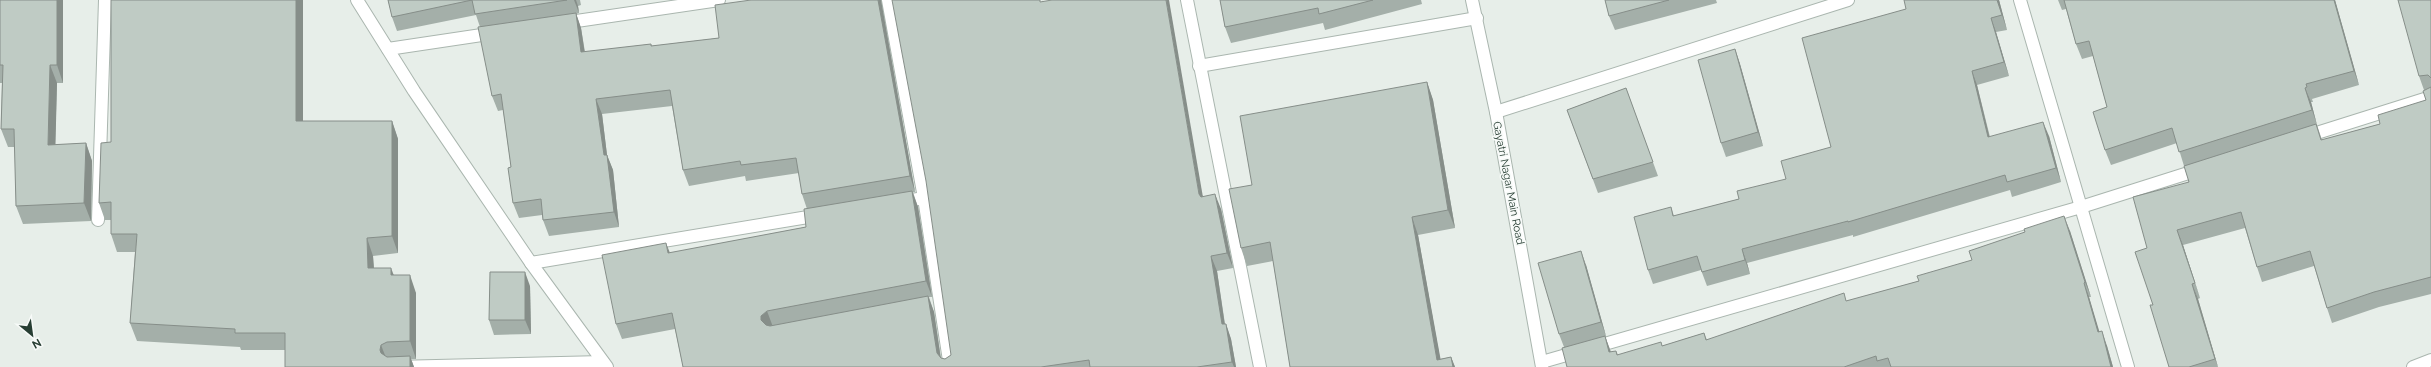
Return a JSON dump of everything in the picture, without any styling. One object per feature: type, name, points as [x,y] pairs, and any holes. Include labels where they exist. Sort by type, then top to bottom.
[{"type":"street","points":[[98,220],[105,0]]},
{"type":"street","points":[[357,0],[531,263],[605,365]]},
{"type":"street","points":[[553,24],[719,0]]},
{"type":"street","points":[[888,0],[924,198],[936,304],[950,367]]},
{"type":"street","points":[[1187,0],[1260,367]]},
{"type":"street","name":"Gayatri Nagar Main Road","points":[[1472,0],[1496,112],[1542,364]]},
{"type":"street","points":[[1496,112],[1848,0]]},
{"type":"street","points":[[2020,0],[2128,367]]},
{"type":"street","points":[[1199,66],[1477,18]]},
{"type":"street","points":[[388,49],[506,31]]},
{"type":"street","points":[[2294,140],[2431,97]]},
{"type":"street","points":[[1542,364],[2081,207],[2210,166]]},
{"type":"street","points":[[885,204],[924,198]]},
{"type":"street","points":[[531,263],[830,213]]},
{"type":"street","points":[[2412,367],[2431,360]]},
{"type":"street","points":[[394,367],[605,365]]},
{"type":"building","points":[[0,0],[57,0],[57,65],[50,65],[48,145],[86,143],[84,203],[16,206],[14,129],[1,129],[3,65],[0,65]]},
{"type":"building","points":[[111,0],[296,0],[296,121],[392,121],[392,236],[367,238],[368,268],[391,268],[391,275],[410,275],[410,341],[387,342],[381,345],[380,350],[381,353],[387,357],[410,356],[410,367],[285,367],[285,333],[235,333],[235,329],[130,323],[137,234],[111,234],[111,202],[99,203],[101,143],[111,142]]},
{"type":"building","points":[[388,0],[472,0],[392,17]]},
{"type":"building","points":[[472,0],[567,0],[475,14]]},
{"type":"building","points":[[751,0],[878,0],[910,176],[802,194],[796,158],[741,165],[740,161],[683,170],[670,90],[596,99],[604,155],[607,155],[614,212],[543,220],[541,199],[513,203],[508,168],[511,167],[501,94],[492,96],[478,27],[576,13],[581,52],[651,44],[651,46],[719,38],[715,5]]},
{"type":"building","points":[[892,0],[1040,0],[1040,2],[1052,0],[1166,0],[1199,194],[1201,197],[1215,194],[1227,253],[1211,256],[1222,324],[1226,324],[1232,362],[1197,367],[1090,367],[1089,360],[1041,367],[683,367],[672,313],[616,324],[602,255],[666,243],[668,253],[806,227],[804,209],[912,191],[926,281],[767,311],[761,316],[761,320],[766,325],[770,326],[928,296],[937,353],[941,358],[945,359],[951,355],[926,181]]},
{"type":"building","points":[[1220,0],[1373,0],[1319,14],[1318,8],[1225,27]]},
{"type":"building","points":[[1605,0],[1669,0],[1609,16]]},
{"type":"building","points":[[1904,0],[1997,0],[2002,15],[1991,18],[2004,62],[1972,71],[1988,137],[2043,122],[2056,168],[2007,182],[2005,175],[1848,222],[1742,249],[1745,260],[1702,272],[1697,256],[1648,270],[1634,217],[1671,207],[1673,216],[1739,199],[1737,191],[1786,179],[1781,161],[1831,147],[1802,38],[1906,9]]},
{"type":"building","points":[[2064,0],[2334,0],[2354,71],[2306,84],[2307,87],[2305,88],[2312,110],[2179,152],[2172,128],[2105,150],[2093,112],[2107,107],[2089,41],[2076,44]]},
{"type":"building","points":[[2398,0],[2431,0],[2431,78],[2428,75],[2419,76]]},
{"type":"building","points":[[1735,49],[1758,132],[1721,143],[1698,60]]},
{"type":"building","points":[[1427,82],[1448,210],[1412,217],[1437,360],[1451,357],[1453,367],[1290,367],[1270,242],[1241,248],[1229,189],[1252,185],[1240,116]]},
{"type":"building","points":[[2431,87],[2431,277],[2374,292],[2327,308],[2310,251],[2257,267],[2241,212],[2177,230],[2195,283],[2192,284],[2215,359],[2189,367],[2169,367],[2150,305],[2153,305],[2135,252],[2147,248],[2133,197],[2189,182],[2184,166],[2316,124],[2321,140],[2380,124],[2378,115],[2426,100],[2423,91]]},
{"type":"building","points":[[1626,88],[1653,162],[1593,179],[1567,110]]},
{"type":"building","points":[[2064,216],[2085,282],[2084,283],[2098,332],[2102,331],[2111,367],[1891,367],[1888,358],[1877,361],[1876,356],[1844,367],[1567,367],[1562,348],[1605,336],[1609,352],[1616,351],[1617,355],[1661,342],[1662,346],[1704,333],[1706,340],[1844,293],[1846,301],[1919,281],[1917,276],[1972,260],[1969,251],[2025,232],[2024,229]]},
{"type":"building","points":[[1581,251],[1601,322],[1559,334],[1538,263]]},
{"type":"building","points":[[490,272],[525,272],[525,320],[489,320]]}]
